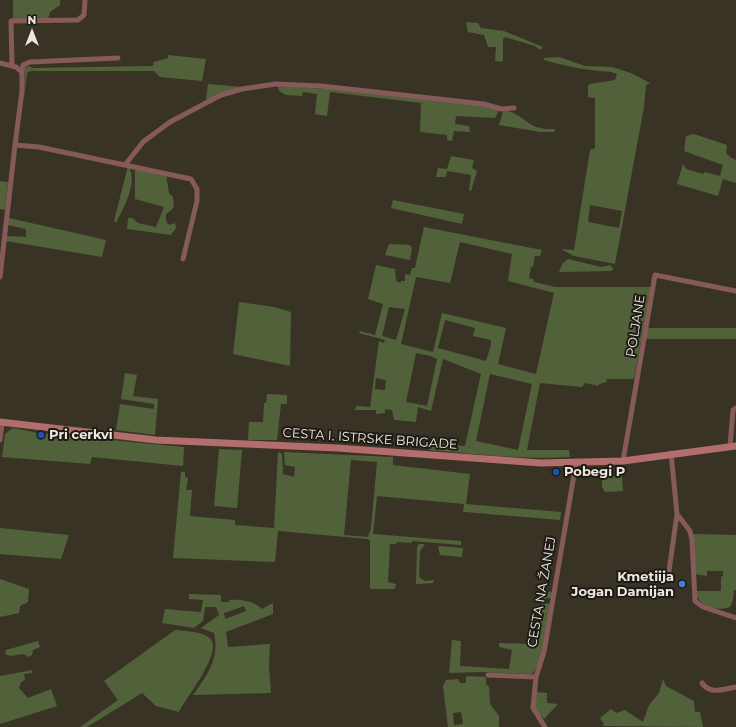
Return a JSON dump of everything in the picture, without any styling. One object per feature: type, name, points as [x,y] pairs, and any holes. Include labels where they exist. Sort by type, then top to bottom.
[{"type":"street","points":[[12,66],[11,21],[78,20],[84,15],[85,0]]},
{"type":"street","points":[[0,277],[24,65],[30,62],[118,58]]},
{"type":"street","points":[[0,63],[12,66],[22,72]]},
{"type":"street","points":[[125,165],[143,142],[170,122],[221,94],[276,84],[320,86],[484,104],[501,109],[514,108]]},
{"type":"street","points":[[15,145],[39,147],[191,179],[197,190],[197,201],[183,259]]},
{"type":"street","name":"POLJANE","points":[[623,461],[655,275],[736,291]]},
{"type":"street","points":[[733,446],[733,410],[736,408]]},
{"type":"street","points":[[0,440],[1,422]]},
{"type":"street","name":"CESTA I. ISTRSKE BRIGADE","points":[[1,422],[156,440],[337,448],[540,464],[623,461],[733,446]]},
{"type":"street","points":[[668,578],[677,514],[671,454]]},
{"type":"street","name":"CESTA NA ŽANEJ","points":[[545,727],[533,708],[536,677],[544,652],[576,463]]},
{"type":"street","points":[[677,514],[690,531],[692,540],[695,601],[703,607],[736,618]]},
{"type":"street","points":[[488,675],[536,677]]},
{"type":"street","points":[[702,683],[706,689],[713,691],[736,687]]},
{"type":"green space","points":[[13,0],[60,0],[60,5],[50,12],[48,19],[13,19]]},
{"type":"green space","points":[[466,22],[478,23],[481,28],[504,31],[543,47],[540,50],[535,46],[505,37],[503,39],[503,60],[502,62],[495,61],[496,47],[488,47],[484,35],[468,32]]},
{"type":"green space","points":[[168,55],[206,59],[202,81],[160,77],[154,71],[31,71],[27,73],[24,98],[25,68],[28,66],[33,68],[153,66],[154,62],[168,58]]},
{"type":"green space","points":[[559,57],[585,66],[612,67],[631,73],[650,83],[646,85],[644,107],[615,264],[574,256],[561,249],[574,250],[590,150],[595,148],[595,98],[588,97],[588,86],[590,84],[615,80],[617,74],[570,66],[544,60],[544,58]],"holes":[[[590,205],[622,211],[619,228],[588,222]]]},
{"type":"green space","points":[[208,84],[242,87],[224,92],[206,100]]},
{"type":"green space","points":[[278,86],[330,89],[486,106],[497,109],[498,113],[495,118],[456,116],[455,124],[469,126],[470,132],[454,131],[452,141],[447,140],[447,135],[420,132],[421,103],[330,92],[327,116],[315,114],[317,94],[303,92],[302,96],[286,95],[279,91]]},
{"type":"green space","points":[[505,110],[513,113],[532,125],[545,129],[555,129],[554,132],[540,132],[499,125],[503,111]]},
{"type":"green space","points":[[694,134],[727,145],[726,153],[736,160],[736,183],[723,179],[718,196],[677,184],[683,164],[686,169],[703,174],[705,172],[720,176],[723,165],[684,151],[686,136]]},
{"type":"green space","points":[[451,156],[474,160],[472,168],[477,171],[471,191],[469,190],[471,175],[447,171],[446,177],[436,177],[438,168],[447,169]]},
{"type":"green space","points":[[128,166],[132,179],[131,187],[126,203],[116,223],[114,221]]},
{"type":"green space","points":[[135,169],[166,174],[169,193],[173,197],[174,206],[166,214],[166,219],[167,223],[170,225],[175,223],[176,228],[171,235],[127,229],[128,218],[132,218],[138,223],[156,227],[164,207],[135,199]]},
{"type":"green space","points":[[0,181],[8,182],[5,210],[0,209]]},
{"type":"green space","points":[[393,200],[464,214],[462,224],[391,208]]},
{"type":"green space","points":[[9,218],[106,240],[102,257],[6,241],[6,236],[26,237],[26,229],[8,225]]},
{"type":"green space","points":[[424,227],[542,250],[540,256],[535,256],[533,267],[531,267],[529,278],[533,279],[534,282],[555,287],[651,287],[634,379],[606,379],[607,382],[599,384],[599,386],[585,383],[582,387],[540,383],[527,450],[569,450],[570,457],[517,457],[429,450],[424,442],[465,446],[481,374],[443,359],[431,411],[418,407],[416,422],[394,420],[392,410],[385,409],[385,413],[376,414],[376,410],[355,410],[356,406],[370,407],[379,341],[384,343],[385,340],[359,333],[360,331],[375,335],[383,304],[368,299],[376,265],[395,269],[396,281],[401,283],[401,281],[405,281],[405,274],[410,275],[412,268],[415,268]],"holes":[[[460,242],[512,254],[508,281],[554,293],[536,374],[498,364],[506,328],[442,313],[433,352],[401,344],[416,277],[450,283]],[[389,307],[405,309],[396,340],[382,336]],[[445,320],[475,328],[473,336],[491,340],[486,361],[438,348]],[[416,353],[431,356],[437,359],[427,406],[406,402]],[[490,374],[532,384],[518,450],[476,441]],[[376,378],[386,380],[385,390],[375,389]]]},
{"type":"green space","points":[[389,244],[410,245],[412,248],[410,260],[385,255]]},
{"type":"green space","points":[[568,259],[601,267],[610,265],[613,268],[612,271],[559,272],[562,264]]},
{"type":"green space","points":[[239,302],[274,307],[291,312],[290,366],[233,354]]},
{"type":"green space","points":[[648,328],[736,328],[736,339],[646,339]]},
{"type":"green space","points":[[125,373],[137,375],[133,396],[158,399],[155,435],[116,430],[120,404],[154,409],[154,404],[121,399]]},
{"type":"green space","points":[[267,394],[287,395],[287,404],[281,404],[277,440],[248,440],[249,422],[263,422],[264,403],[266,403]]},
{"type":"green space","points":[[13,428],[38,433],[184,447],[183,466],[92,457],[90,464],[2,457],[5,434]]},
{"type":"green space","points":[[219,449],[242,450],[237,508],[214,506]]},
{"type":"green space","points":[[278,452],[282,454],[283,474],[294,477],[295,467],[285,465],[284,452],[393,457],[393,465],[470,474],[466,504],[561,512],[560,520],[463,512],[464,504],[377,496],[373,534],[461,541],[461,545],[412,541],[412,543],[397,542],[396,544],[390,544],[388,582],[396,584],[395,589],[370,589],[370,540],[368,539],[278,531],[275,562],[173,558],[181,472],[185,472],[185,477],[188,478],[186,490],[192,490],[190,516],[235,520],[235,525],[274,528]],"holes":[[[351,460],[377,462],[371,528],[368,537],[344,535]]]},
{"type":"green space","points":[[602,476],[622,476],[623,491],[605,492],[602,487]]},
{"type":"green space","points":[[0,528],[69,535],[61,559],[0,554]]},
{"type":"green space","points":[[693,534],[736,535],[736,590],[734,590],[733,600],[730,607],[719,609],[708,607],[700,601],[697,596],[695,591],[721,591],[721,577],[723,576],[723,571],[707,571],[707,576],[695,574]]},
{"type":"green space","points":[[419,544],[425,544],[420,551],[419,577],[425,581],[434,580],[433,583],[416,584],[417,547]]},
{"type":"green space","points":[[438,546],[463,548],[462,557],[440,555]]},
{"type":"green space","points":[[0,579],[29,589],[28,602],[20,606],[19,613],[0,617]]},
{"type":"green space","points":[[544,591],[552,592],[551,598],[546,598],[545,602],[550,605],[542,652],[536,669],[532,674],[478,672],[449,673],[452,640],[461,641],[460,666],[509,669],[512,650],[499,647],[499,643],[536,644]]},
{"type":"green space","points":[[189,594],[221,595],[221,602],[229,602],[229,600],[243,600],[251,602],[262,609],[273,603],[273,614],[226,632],[228,647],[270,644],[269,666],[271,693],[193,695],[211,666],[215,651],[214,633],[201,628],[219,615],[216,607],[205,607],[203,621],[194,628],[162,623],[165,609],[201,612],[203,600],[189,599]],"holes":[[[244,606],[246,611],[225,619],[224,613]]]},
{"type":"green space","points":[[175,630],[200,634],[208,637],[212,643],[212,652],[209,662],[179,712],[156,706],[142,693],[87,727],[80,727],[118,700],[104,681]]},
{"type":"green space","points":[[38,641],[40,647],[33,650],[32,655],[29,657],[23,654],[11,656],[5,654],[6,650]]},
{"type":"green space","points":[[32,670],[32,673],[24,674],[25,680],[21,682],[19,688],[28,698],[51,689],[57,706],[0,724],[0,676]]},
{"type":"green space","points":[[466,677],[486,677],[486,684],[489,687],[490,704],[499,716],[499,727],[448,727],[443,686],[446,680],[458,679],[460,683],[466,683]],"holes":[[[461,712],[463,724],[454,725],[453,713]]]},
{"type":"green space","points":[[663,679],[666,686],[694,701],[695,712],[700,712],[703,727],[603,726],[604,724],[600,718],[611,709],[616,713],[625,710],[643,722],[649,705],[659,693]]},
{"type":"green space","points":[[535,692],[547,693],[547,703],[558,704],[544,719],[534,709]]},
{"type":"place","name":"Pri cerkvi","points":[[41,435]]},
{"type":"place","name":"Pobegi P","points":[[556,472]]},
{"type":"place","name":"Kmetiija Jogan Damijan","points":[[682,584]]}]
